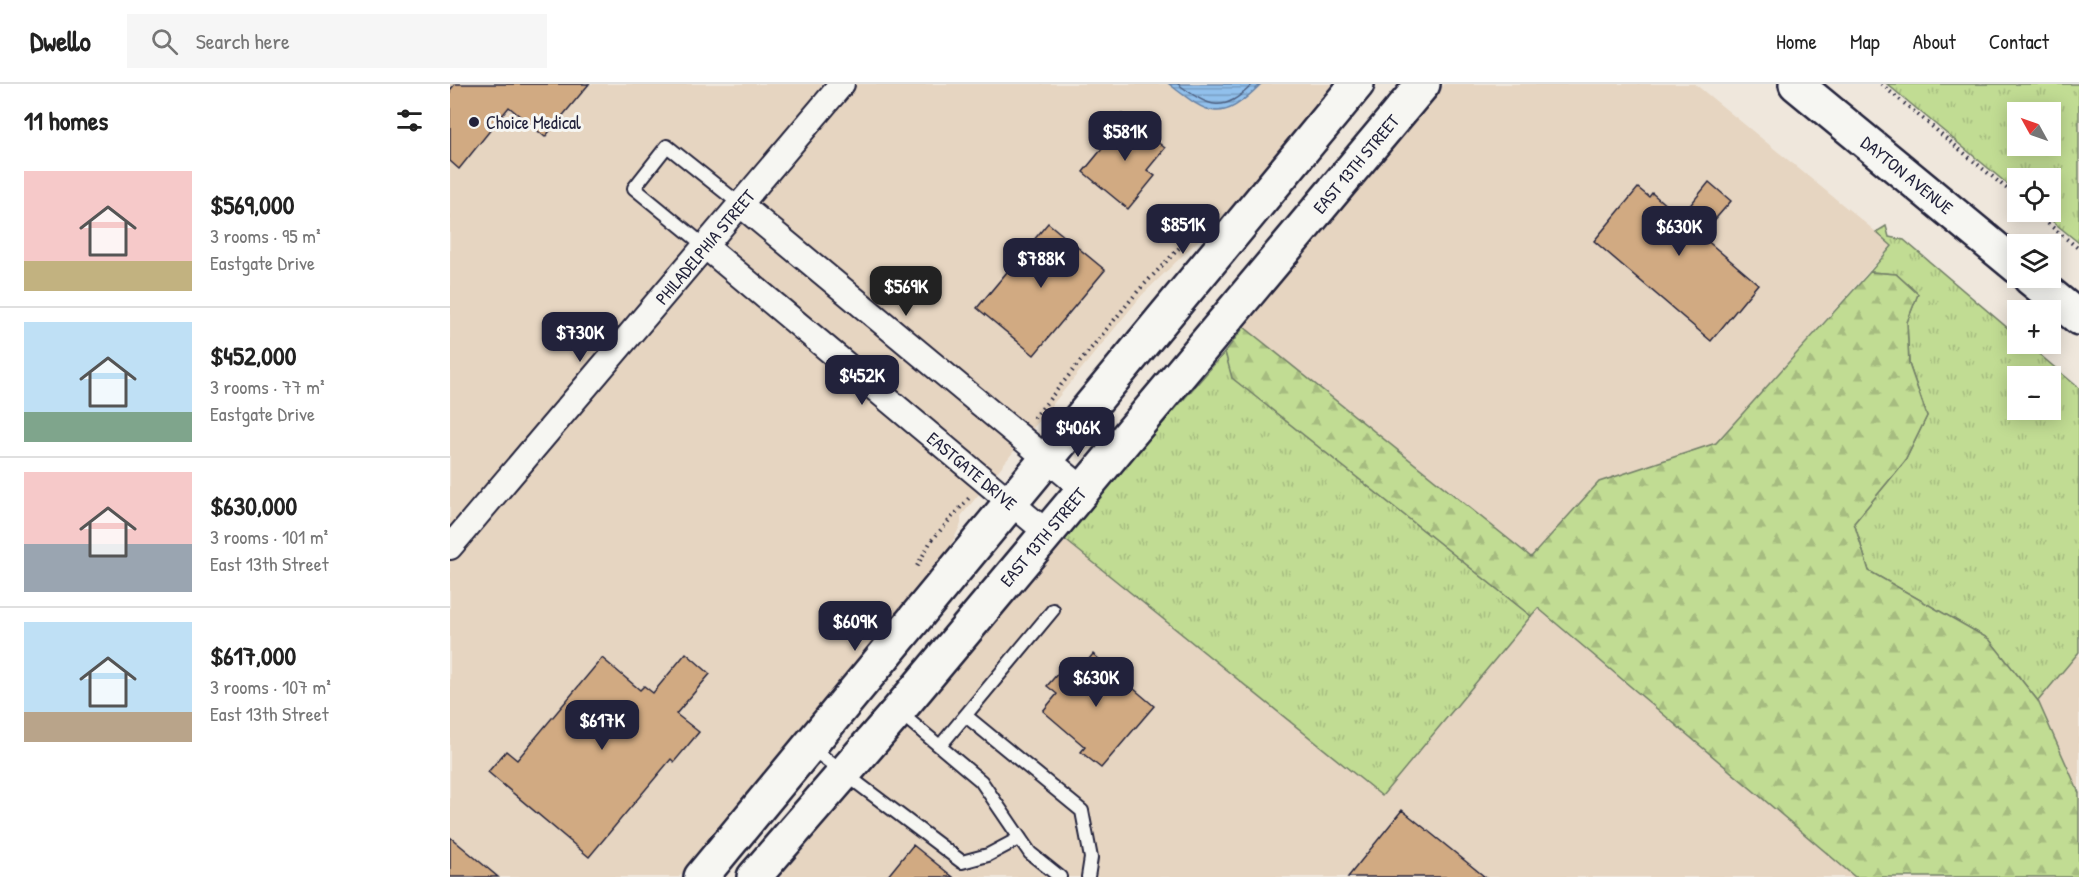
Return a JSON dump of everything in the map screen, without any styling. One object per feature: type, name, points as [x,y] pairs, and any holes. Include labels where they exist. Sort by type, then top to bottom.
[{"type":"main road","points":[[701,877],[1358,84]]},
{"type":"main road","name":"EAST 13TH STREET","points":[[754,877],[898,711],[1423,84]]},
{"type":"main road","name":"DAYTON AVENUE","points":[[1796,84],[2007,258]]},
{"type":"main road","points":[[2042,288],[2079,318]]},
{"type":"street","name":"PHILADELPHIA STREET","points":[[450,547],[842,84]]},
{"type":"street","points":[[741,205],[1083,489]]},
{"type":"street","name":"EASTGATE DRIVE","points":[[706,247],[1046,532]]},
{"type":"lane","points":[[706,247],[634,188],[667,146],[741,205]]},
{"type":"lane","points":[[940,746],[1053,610]]},
{"type":"lane","points":[[898,711],[981,781],[1030,853],[1060,877]]},
{"type":"lane","points":[[966,716],[1083,811],[1091,858],[1088,877]]},
{"type":"lane","points":[[810,747],[890,810],[963,862],[988,855],[1020,838]]},
{"type":"path","points":[[1881,84],[2007,189]]},
{"type":"path","points":[[2046,222],[2079,249]]},
{"type":"path","points":[[1047,401],[1138,291],[1184,242]]},
{"type":"shaded area","points":[[450,84],[1338,84],[1244,196],[1142,295],[961,516],[961,524],[950,547],[679,877],[450,877]]},
{"type":"shaded area","points":[[1444,84],[1695,84],[1892,245],[1716,443],[1599,482],[1531,557],[1244,327]]},
{"type":"shaded area","points":[[1063,538],[1382,796],[1538,608],[1855,877],[778,877]]},
{"type":"shaded area","points":[[2079,652],[2079,793],[2038,701]]},
{"type":"green space","points":[[1887,84],[2079,84],[2079,243],[2053,222],[2061,222],[2061,168],[2007,168],[2007,184]]},
{"type":"green space","points":[[1886,226],[1889,237],[1904,240],[2007,328],[2007,354],[2039,354],[2053,366],[2007,366],[2007,420],[2061,420],[2061,373],[2079,388],[2079,652],[2038,701],[1989,639],[1869,571],[1854,523],[1905,461],[1927,416],[1909,364],[1907,322],[1918,294],[1896,274],[1870,272],[1892,246],[1876,232]]},
{"type":"green space","points":[[1870,272],[1896,274],[1918,294],[1907,322],[1909,364],[1927,416],[1905,461],[1854,523],[1869,571],[1989,639],[2038,701],[2079,793],[2079,877],[1855,877],[1538,608],[1531,616],[1232,378],[1225,352],[1244,327],[1531,557],[1599,482],[1716,443]]},
{"type":"green space","points":[[1225,352],[1233,378],[1531,616],[1382,796],[1063,538]]},
{"type":"water","points":[[1169,84],[1261,84],[1236,105],[1215,111],[1195,103]]},
{"type":"building","name":"Choice Medical","points":[[455,84],[589,84],[545,137],[509,107],[459,169],[450,161],[450,90]]},
{"type":"building","points":[[1122,114],[1165,148],[1147,170],[1155,176],[1128,209],[1083,172],[1106,144],[1101,140]]},
{"type":"building","points":[[1709,182],[1731,201],[1704,232],[1708,235],[1705,239],[1758,284],[1711,341],[1594,241],[1638,188],[1649,197],[1652,193],[1676,214],[1679,211],[1683,214]]},
{"type":"building","points":[[1048,223],[1105,270],[1034,355],[977,308]]},
{"type":"building","points":[[686,653],[710,674],[676,714],[699,732],[674,762],[671,759],[589,857],[488,772],[506,751],[517,760],[602,658],[640,690],[644,686],[653,693]]},
{"type":"building","points":[[1093,654],[1154,706],[1101,768],[1081,752],[1085,747],[1043,711],[1057,694],[1047,686],[1066,664],[1077,674]]},
{"type":"building","points":[[1402,810],[1485,877],[1348,877]]},
{"type":"building","points":[[450,837],[498,877],[450,877]]},
{"type":"building","points":[[913,845],[953,877],[887,877]]},
{"type":"place","name":"Choice Medical","points":[[474,122]]}]
